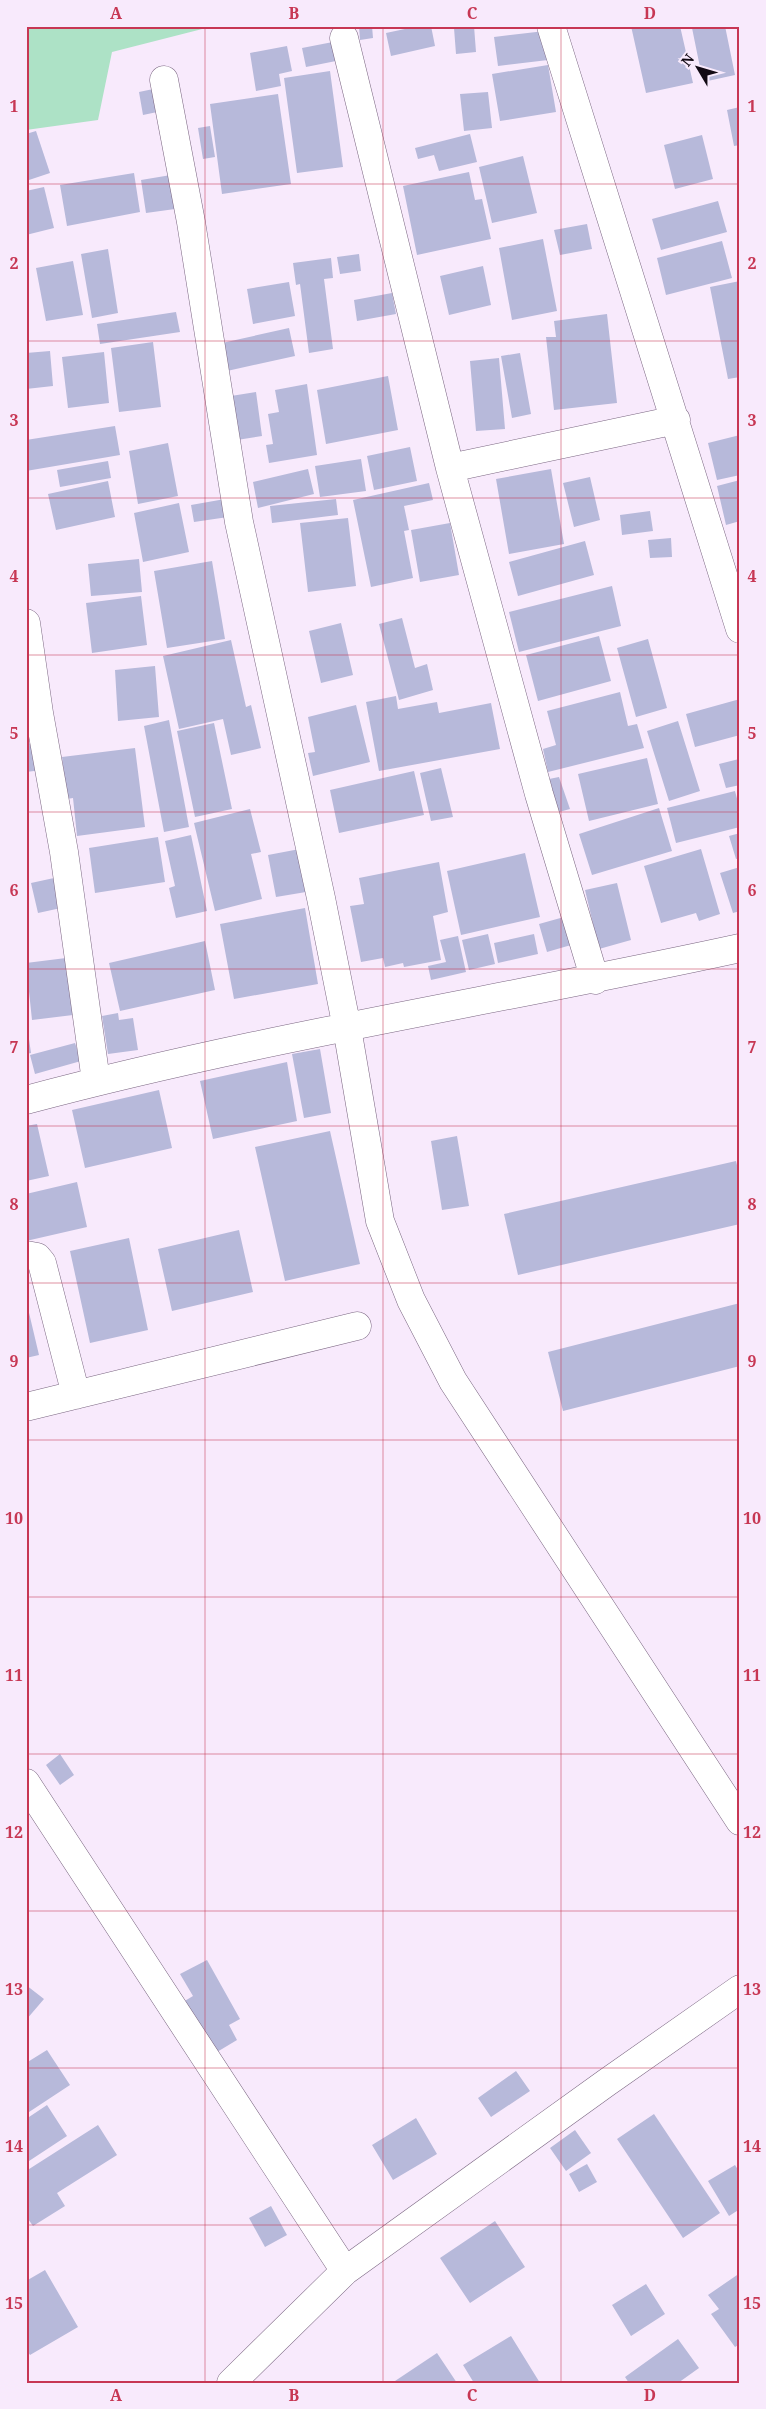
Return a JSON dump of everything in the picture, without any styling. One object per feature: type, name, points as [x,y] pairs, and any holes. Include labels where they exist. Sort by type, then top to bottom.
[{"type":"street","points":[[551,26],[740,628]]},
{"type":"street","points":[[344,38],[450,468],[540,794],[595,980]]},
{"type":"street","points":[[164,80],[191,222],[239,522],[321,898],[347,1028],[380,1221],[411,1300],[453,1381],[740,1821]]},
{"type":"street","points":[[450,468],[676,420]]},
{"type":"street","points":[[26,623],[39,713],[64,852],[96,1081]]},
{"type":"street","points":[[26,1100],[96,1081],[347,1028],[595,980],[740,948]]},
{"type":"street","points":[[26,1254],[37,1256],[42,1263],[76,1395]]},
{"type":"street","points":[[26,1407],[357,1326]]},
{"type":"street","points":[[26,1783],[345,2271]]},
{"type":"street","points":[[231,2383],[345,2271],[740,1990]]},
{"type":"green space","points":[[26,26],[214,26],[112,52],[98,120],[26,130]]},
{"type":"building","points":[[359,26],[372,26],[373,38],[360,40]]},
{"type":"building","points":[[419,26],[431,26],[435,46],[391,56],[386,33]]},
{"type":"building","points":[[474,26],[476,52],[456,54],[454,28]]},
{"type":"building","points":[[631,26],[680,26],[693,83],[646,93]]},
{"type":"building","points":[[699,26],[725,26],[735,75],[703,82],[692,28]]},
{"type":"building","points":[[545,31],[548,60],[498,66],[494,37]]},
{"type":"building","points":[[338,41],[341,60],[306,67],[302,48]]},
{"type":"building","points":[[287,46],[292,71],[279,74],[281,86],[256,91],[250,53]]},
{"type":"building","points":[[548,65],[556,112],[500,121],[492,74]]},
{"type":"building","points":[[330,71],[343,167],[297,173],[284,78]]},
{"type":"building","points":[[158,88],[162,111],[143,115],[139,92]]},
{"type":"building","points":[[488,92],[492,128],[464,131],[460,94]]},
{"type":"building","points":[[278,94],[291,184],[222,194],[210,104]]},
{"type":"building","points":[[740,107],[740,145],[734,146],[727,110]]},
{"type":"building","points":[[210,126],[215,157],[203,159],[198,128]]},
{"type":"building","points":[[36,131],[50,173],[26,181],[26,134]]},
{"type":"building","points":[[470,134],[477,162],[439,171],[434,155],[418,159],[415,148]]},
{"type":"building","points":[[702,135],[713,179],[675,189],[664,145]]},
{"type":"building","points":[[523,156],[537,213],[492,223],[479,167]]},
{"type":"building","points":[[469,172],[475,200],[482,199],[491,239],[417,255],[403,186]]},
{"type":"building","points":[[134,173],[140,212],[67,226],[60,185]]},
{"type":"building","points":[[171,175],[175,209],[146,213],[141,180]]},
{"type":"building","points":[[44,187],[54,228],[26,235],[26,191]]},
{"type":"building","points":[[718,201],[727,232],[661,250],[652,219]]},
{"type":"building","points":[[587,224],[592,249],[560,255],[554,230]]},
{"type":"building","points":[[543,239],[557,311],[512,320],[499,248]]},
{"type":"building","points":[[722,241],[732,278],[666,295],[657,258]]},
{"type":"building","points":[[108,249],[118,313],[92,318],[81,254]]},
{"type":"building","points":[[359,254],[361,271],[340,274],[337,257]]},
{"type":"building","points":[[331,258],[333,278],[324,279],[333,349],[309,353],[300,284],[296,285],[293,263]]},
{"type":"building","points":[[73,261],[83,315],[46,321],[36,268]]},
{"type":"building","points":[[483,266],[491,305],[449,315],[440,276]]},
{"type":"building","points":[[740,281],[740,377],[728,379],[710,287]]},
{"type":"building","points":[[289,282],[295,316],[253,324],[247,289]]},
{"type":"building","points":[[392,293],[396,314],[357,321],[354,300]]},
{"type":"building","points":[[176,312],[180,332],[100,344],[97,324]]},
{"type":"building","points":[[607,314],[617,403],[554,410],[546,337],[556,337],[554,321]]},
{"type":"building","points":[[289,328],[295,356],[227,371],[222,343]]},
{"type":"building","points":[[153,342],[161,407],[119,412],[111,348]]},
{"type":"building","points":[[50,351],[53,386],[26,389],[26,353]]},
{"type":"building","points":[[104,352],[109,403],[68,408],[62,357]]},
{"type":"building","points":[[520,353],[531,414],[512,418],[501,356]]},
{"type":"building","points":[[499,358],[505,429],[476,431],[470,361]]},
{"type":"building","points":[[388,376],[398,430],[326,444],[317,390]]},
{"type":"building","points":[[307,384],[317,455],[269,463],[266,445],[273,444],[268,414],[279,412],[275,390]]},
{"type":"building","points":[[256,392],[262,436],[237,440],[231,396]]},
{"type":"building","points":[[115,426],[120,455],[26,471],[26,440]]},
{"type":"building","points":[[740,435],[740,475],[717,480],[708,443]]},
{"type":"building","points":[[168,443],[178,496],[138,504],[129,451]]},
{"type":"building","points":[[410,447],[417,481],[374,490],[367,456]]},
{"type":"building","points":[[361,459],[366,491],[320,497],[315,466]]},
{"type":"building","points":[[108,461],[111,478],[60,487],[57,470]]},
{"type":"building","points":[[308,469],[314,494],[258,508],[253,482]]},
{"type":"building","points":[[551,469],[564,544],[509,554],[496,479]]},
{"type":"building","points":[[590,477],[600,520],[574,527],[563,483]]},
{"type":"building","points":[[740,480],[740,521],[726,525],[717,486]]},
{"type":"building","points":[[108,481],[115,517],[56,530],[48,494]]},
{"type":"building","points":[[429,483],[433,500],[404,506],[409,530],[404,531],[413,578],[371,587],[353,500]]},
{"type":"building","points":[[225,499],[228,517],[194,522],[191,505]]},
{"type":"building","points":[[336,499],[338,515],[272,523],[270,506]]},
{"type":"building","points":[[179,503],[189,552],[143,562],[134,513]]},
{"type":"building","points":[[650,511],[653,531],[622,535],[620,515]]},
{"type":"building","points":[[348,518],[356,586],[308,592],[300,523]]},
{"type":"building","points":[[450,523],[459,575],[420,582],[411,530]]},
{"type":"building","points":[[671,538],[672,557],[650,558],[648,540]]},
{"type":"building","points":[[585,541],[594,575],[518,596],[509,562]]},
{"type":"building","points":[[139,559],[142,592],[91,596],[88,564]]},
{"type":"building","points":[[212,561],[225,639],[167,648],[154,571]]},
{"type":"building","points":[[612,586],[621,626],[519,652],[509,612]]},
{"type":"building","points":[[141,596],[147,645],[92,653],[86,603]]},
{"type":"building","points":[[402,618],[415,668],[427,664],[433,690],[399,700],[379,624]]},
{"type":"building","points":[[341,623],[353,675],[321,683],[309,631]]},
{"type":"building","points":[[599,636],[611,681],[538,701],[526,655]]},
{"type":"building","points":[[648,639],[667,708],[636,717],[617,648]]},
{"type":"building","points":[[231,640],[246,707],[251,705],[261,748],[231,755],[223,719],[179,729],[163,656]]},
{"type":"building","points":[[155,666],[159,717],[118,721],[115,670]]},
{"type":"building","points":[[620,692],[628,726],[637,724],[644,748],[548,772],[543,749],[556,745],[547,711]]},
{"type":"building","points":[[396,696],[398,709],[437,702],[439,713],[491,703],[500,749],[379,771],[366,702]]},
{"type":"building","points":[[740,699],[740,735],[695,747],[686,714]]},
{"type":"building","points":[[356,705],[370,762],[313,776],[308,753],[315,752],[308,717]]},
{"type":"building","points":[[169,720],[189,827],[164,832],[144,726]]},
{"type":"building","points":[[678,721],[700,791],[669,801],[647,731]]},
{"type":"building","points":[[214,723],[232,809],[195,817],[177,731]]},
{"type":"building","points":[[39,742],[42,770],[26,772],[26,744]]},
{"type":"building","points":[[135,748],[145,827],[77,836],[73,798],[67,799],[62,757]]},
{"type":"building","points":[[647,758],[658,804],[589,821],[578,774]]},
{"type":"building","points":[[739,759],[740,785],[726,788],[719,764]]},
{"type":"building","points":[[441,768],[453,817],[431,821],[420,773]]},
{"type":"building","points":[[414,771],[424,815],[339,833],[330,790]]},
{"type":"building","points":[[559,777],[570,809],[559,812],[549,779]]},
{"type":"building","points":[[735,791],[740,810],[740,827],[676,843],[667,808]]},
{"type":"building","points":[[659,808],[672,851],[592,875],[579,834]]},
{"type":"building","points":[[250,809],[261,852],[251,854],[262,899],[215,911],[194,823]]},
{"type":"building","points":[[740,833],[740,858],[736,859],[729,836]]},
{"type":"building","points":[[191,835],[207,911],[176,918],[169,888],[175,886],[165,841]]},
{"type":"building","points":[[158,837],[165,882],[95,893],[89,848]]},
{"type":"building","points":[[305,848],[312,891],[276,897],[268,855]]},
{"type":"building","points":[[701,849],[720,914],[699,921],[696,913],[661,923],[644,866]]},
{"type":"building","points":[[525,853],[540,917],[461,935],[447,871]]},
{"type":"building","points":[[439,862],[448,912],[433,916],[441,960],[404,967],[403,963],[385,967],[383,958],[361,962],[350,906],[364,904],[359,878]]},
{"type":"building","points":[[740,867],[740,911],[733,913],[720,873]]},
{"type":"building","points":[[54,878],[61,908],[38,913],[31,883]]},
{"type":"building","points":[[617,883],[631,940],[599,949],[585,890]]},
{"type":"building","points":[[305,908],[318,984],[234,999],[220,924]]},
{"type":"building","points":[[564,917],[571,945],[547,952],[539,924]]},
{"type":"building","points":[[488,934],[495,964],[469,970],[462,940]]},
{"type":"building","points":[[534,934],[538,954],[498,963],[494,943]]},
{"type":"building","points":[[458,936],[466,972],[431,980],[428,966],[446,962],[440,940]]},
{"type":"building","points":[[205,941],[215,990],[120,1011],[109,963]]},
{"type":"building","points":[[66,958],[73,1015],[32,1020],[26,963]]},
{"type":"building","points":[[118,1013],[119,1020],[133,1018],[138,1050],[108,1054],[102,1016]]},
{"type":"building","points":[[26,1018],[31,1053],[26,1054]]},
{"type":"building","points":[[75,1043],[81,1061],[35,1074],[30,1055]]},
{"type":"building","points":[[320,1049],[331,1113],[304,1118],[292,1054]]},
{"type":"building","points":[[287,1062],[297,1121],[213,1139],[200,1081]]},
{"type":"building","points":[[159,1090],[172,1148],[85,1168],[72,1110]]},
{"type":"building","points":[[37,1124],[49,1176],[26,1181],[26,1126]]},
{"type":"building","points":[[330,1131],[360,1264],[285,1281],[255,1147]]},
{"type":"building","points":[[457,1136],[469,1206],[442,1210],[431,1141]]},
{"type":"building","points":[[736,1161],[740,1178],[740,1224],[518,1275],[504,1214]]},
{"type":"building","points":[[77,1182],[87,1227],[26,1241],[26,1194]]},
{"type":"building","points":[[239,1230],[253,1292],[172,1311],[158,1249]]},
{"type":"building","points":[[129,1238],[148,1330],[90,1343],[70,1251]]},
{"type":"building","points":[[26,1300],[39,1355],[26,1358]]},
{"type":"building","points":[[740,1303],[740,1366],[563,1411],[548,1352]]},
{"type":"building","points":[[60,1754],[74,1775],[60,1785],[46,1765]]},
{"type":"building","points":[[207,1960],[240,2019],[229,2025],[237,2040],[212,2055],[183,2002],[193,1996],[180,1974]]},
{"type":"building","points":[[26,1985],[44,1999],[26,2020]]},
{"type":"building","points":[[47,2050],[70,2085],[26,2114],[26,2063]]},
{"type":"building","points":[[516,2071],[530,2091],[491,2117],[478,2098]]},
{"type":"building","points":[[47,2105],[67,2136],[26,2163],[26,2119]]},
{"type":"building","points":[[654,2114],[720,2213],[683,2238],[617,2139]]},
{"type":"building","points":[[416,2118],[437,2154],[393,2180],[372,2145]]},
{"type":"building","points":[[98,2125],[117,2155],[57,2193],[65,2206],[33,2226],[26,2216],[26,2171]]},
{"type":"building","points":[[575,2130],[591,2153],[566,2171],[550,2148]]},
{"type":"building","points":[[587,2164],[597,2182],[579,2192],[569,2174]]},
{"type":"building","points":[[735,2165],[740,2173],[740,2197],[737,2199],[740,2209],[729,2216],[708,2181]]},
{"type":"building","points":[[271,2206],[287,2235],[265,2247],[249,2218]]},
{"type":"building","points":[[495,2221],[525,2267],[470,2303],[440,2258]]},
{"type":"building","points":[[45,2270],[78,2327],[30,2355],[26,2349],[26,2281]]},
{"type":"building","points":[[740,2273],[740,2344],[735,2347],[711,2314],[719,2309],[708,2295]]},
{"type":"building","points":[[646,2284],[665,2314],[631,2336],[612,2305]]},
{"type":"building","points":[[511,2336],[540,2383],[474,2383],[463,2365]]},
{"type":"building","points":[[678,2339],[699,2368],[678,2383],[629,2383],[625,2377]]},
{"type":"building","points":[[437,2353],[457,2383],[392,2383]]}]
